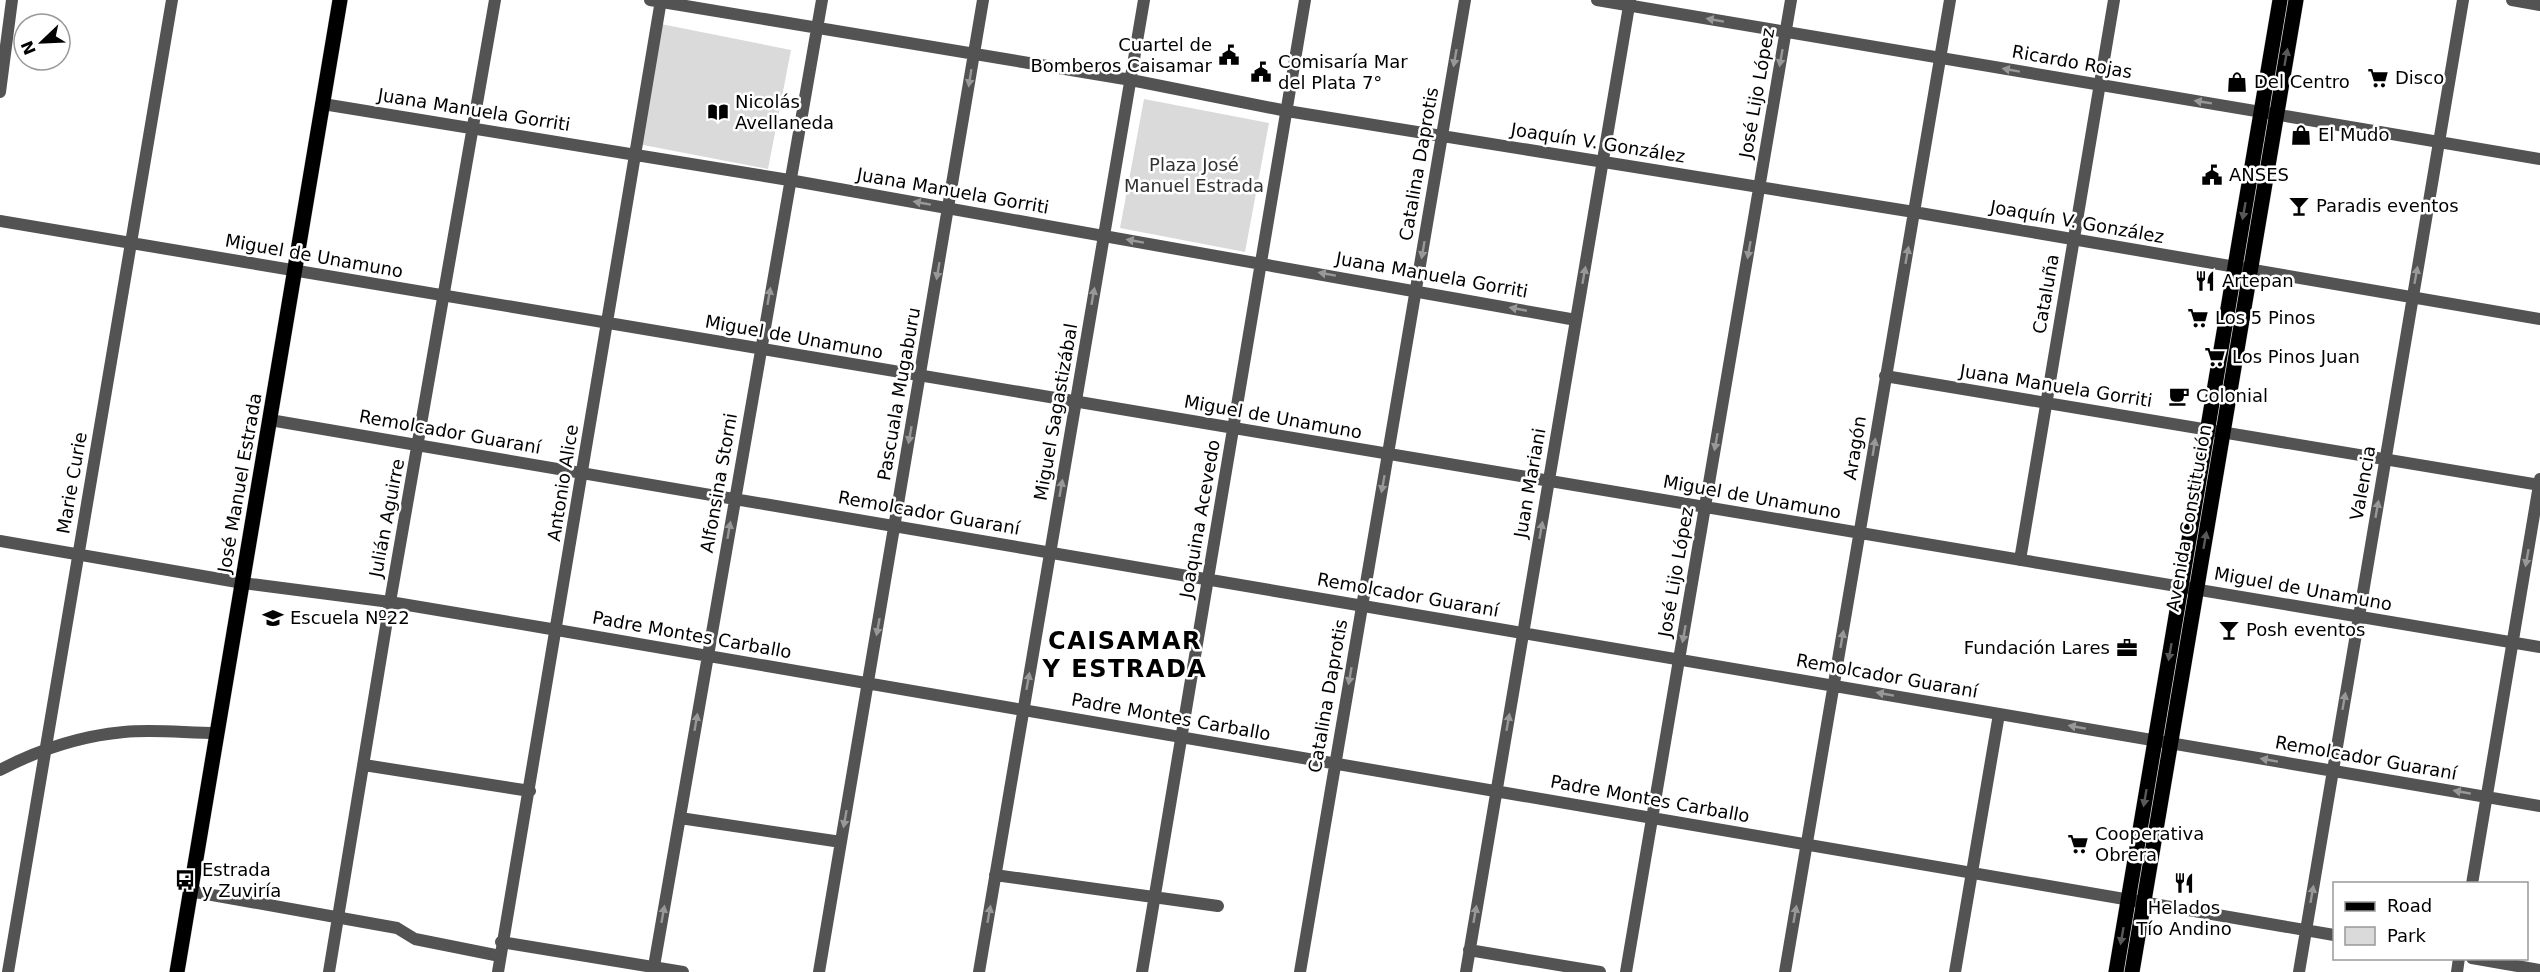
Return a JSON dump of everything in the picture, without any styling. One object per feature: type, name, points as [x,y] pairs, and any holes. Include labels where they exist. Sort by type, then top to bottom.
[{"type":"main road","name":"José Manuel Estrada","points":[[177,972],[340,0]]},
{"type":"main road","name":"Avenida Constitución","points":[[2116,972],[2136,901],[2189,588],[2242,269],[2261,112],[2280,0]]},
{"type":"main road","name":"Avenida Constitución","points":[[2242,269],[2277,114],[2296,0]]},
{"type":"main road","name":"Avenida Constitución","points":[[2132,972],[2136,901]]},
{"type":"street","points":[[0,92],[12,0]]},
{"type":"street","name":"Marie Curie","points":[[8,972],[172,0]]},
{"type":"street","name":"Julián Aguirre","points":[[329,972],[390,602],[495,0]]},
{"type":"street","name":"Alfonsina Storni","points":[[654,970],[822,0]]},
{"type":"street","name":"Pascuala Mugaburu","points":[[819,972],[983,0]]},
{"type":"street","name":"Miguel Sagastizábal","points":[[979,972],[1144,0]]},
{"type":"street","name":"Joaquina Acevedo","points":[[1142,972],[1305,0]]},
{"type":"street","name":"Catalina Daprotis","points":[[1300,972],[1465,0]]},
{"type":"street","name":"Ricardo Rojas","points":[[1597,0],[1630,3],[1785,32],[2540,159]]},
{"type":"street","name":"José Lijo López","points":[[1626,972],[1791,0]]},
{"type":"street","name":"Aragón","points":[[1785,972],[1950,0]]},
{"type":"street","name":"Cataluña","points":[[2020,560],[2114,0]]},
{"type":"street","name":"Valencia","points":[[2299,972],[2463,0]]},
{"type":"street","points":[[2512,0],[2540,4]]},
{"type":"street","name":"Joaquín V. González","points":[[657,1],[1131,80],[1287,111],[1914,212],[2540,320]]},
{"type":"street","name":"Antonio Alice","points":[[498,972],[501,942],[530,791],[636,154],[657,1]]},
{"type":"street","name":"Juan Mariani","points":[[1466,972],[1630,3]]},
{"type":"street","name":"Juana Manuela Gorriti","points":[[323,104],[789,180],[1576,320]]},
{"type":"street","name":"Miguel de Unamuno","points":[[0,221],[2540,647]]},
{"type":"street","name":"Juana Manuela Gorriti","points":[[1885,376],[2540,483]]},
{"type":"street","name":"Remolcador Guaraní","points":[[270,420],[2540,806]]},
{"type":"street","points":[[2472,882],[2540,483]]},
{"type":"street","name":"Padre Montes Carballo","points":[[0,541],[243,583],[390,602],[557,630],[2333,935]]},
{"type":"street","points":[[1955,972],[1999,714]]},
{"type":"street","points":[[0,770],[45,750],[86,738],[126,732],[217,733]]},
{"type":"street","points":[[364,765],[530,791]]},
{"type":"street","points":[[680,818],[841,842]]},
{"type":"street","points":[[995,875],[1218,906]]},
{"type":"street","points":[[190,891],[397,928],[415,939],[500,956]]},
{"type":"street","points":[[501,942],[654,970],[683,972]]},
{"type":"street","points":[[1469,950],[1600,972]]},
{"type":"street","points":[[2483,960],[2540,970]]},
{"type":"green space","points":[[661,24],[791,50],[768,169],[638,144]]},
{"type":"green space","name":"Plaza José Manuel Estrada","points":[[1144,99],[1269,123],[1245,252],[1120,228]]},
{"type":"place","name":"Cuartel de Bomberos Caisamar","points":[[1229,55]]},
{"type":"place","name":"Comisaría Mar del Plata 7°","points":[[1261,72]]},
{"type":"place","name":"Disco","points":[[2378,78]]},
{"type":"place","name":"Del Centro","points":[[2237,82]]},
{"type":"place","name":"Nicolás Avellaneda","points":[[718,112]]},
{"type":"place","name":"El Mudo","points":[[2301,135]]},
{"type":"place","name":"ANSES","points":[[2212,175]]},
{"type":"place","name":"Paradis eventos","points":[[2299,206]]},
{"type":"place","name":"Artepan","points":[[2205,281]]},
{"type":"place","name":"Los 5 Pinos","points":[[2198,318]]},
{"type":"place","name":"Los Pinos Juan","points":[[2215,357]]},
{"type":"place","name":"Colonial","points":[[2179,396]]},
{"type":"place","name":"Escuela Nº22","points":[[273,618]]},
{"type":"place","name":"Posh eventos","points":[[2229,630]]},
{"type":"place","name":"Fundación Lares","points":[[2127,648]]},
{"type":"place","name":"Cooperativa Obrera","points":[[2078,844]]},
{"type":"place","name":"Estrada y Zuviría","points":[[185,880]]},
{"type":"place","name":"Helados Tío Andino","points":[[2184,883]]},
{"type":"district","name":"CAISAMAR Y ESTRADA","points":[[1125,655]]}]
